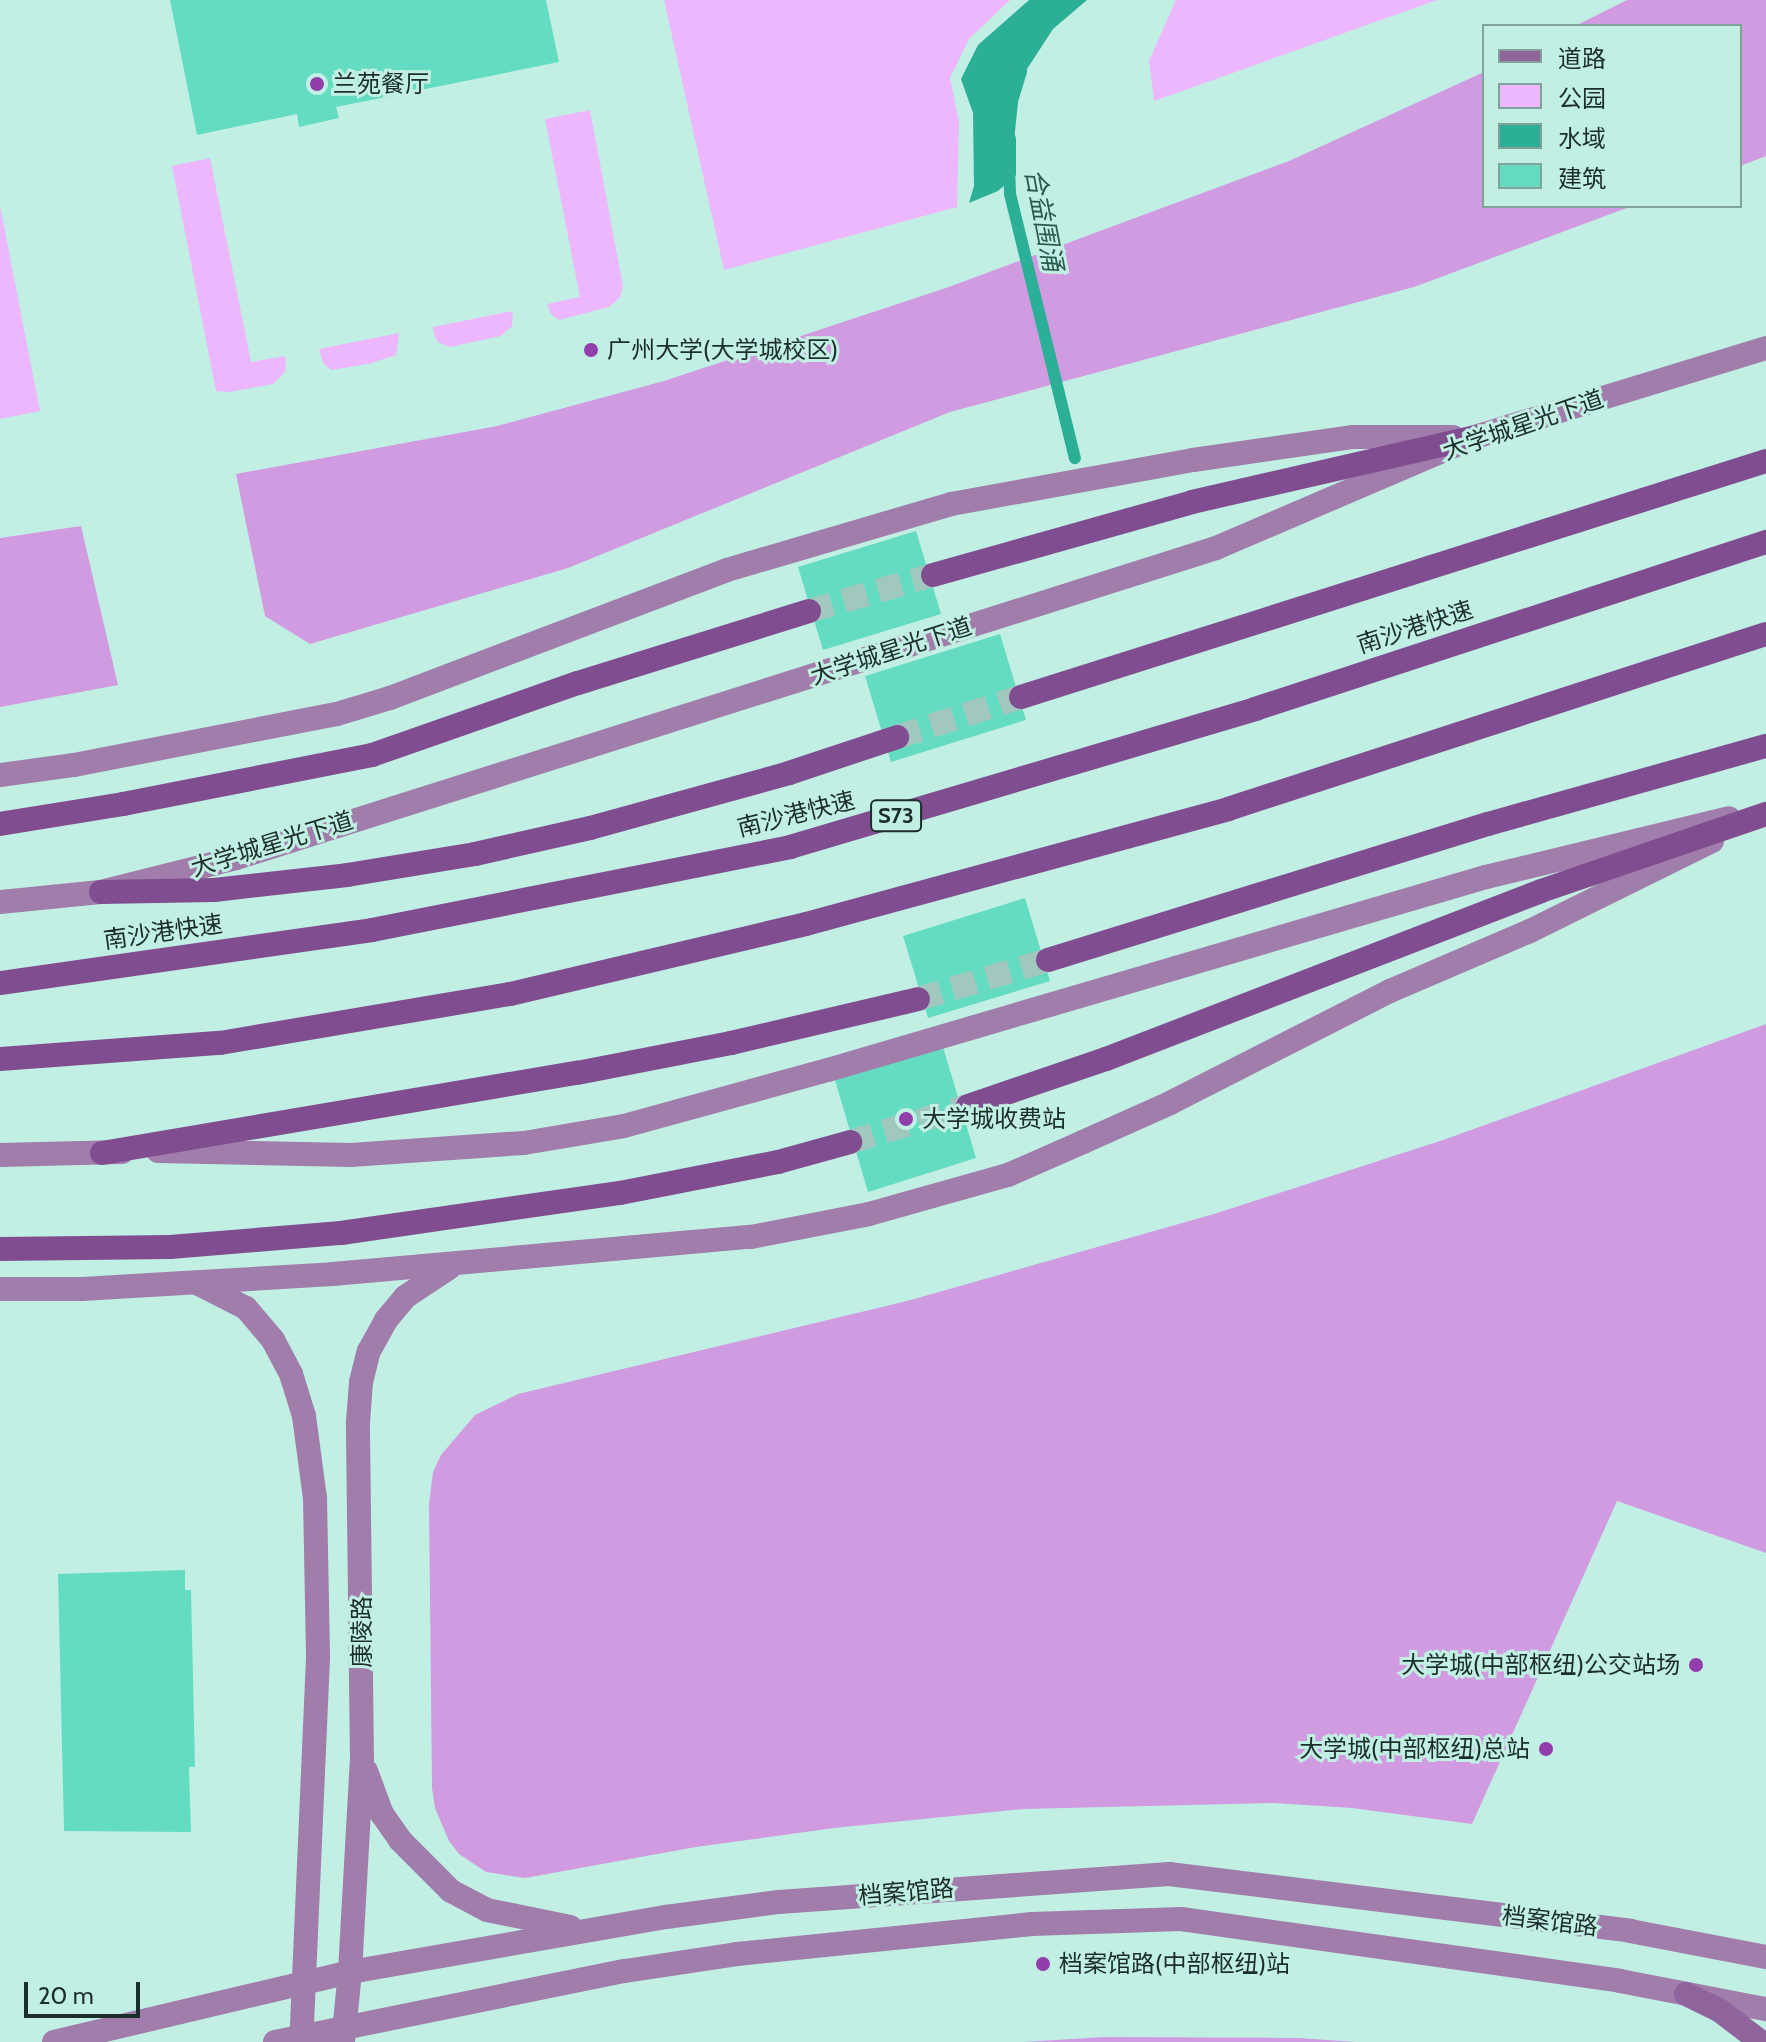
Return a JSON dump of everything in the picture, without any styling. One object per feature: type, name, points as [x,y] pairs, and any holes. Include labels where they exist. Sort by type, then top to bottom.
[{"type":"highway","points":[[933,575],[1192,502],[1475,437]]},
{"type":"highway","points":[[1021,697],[1420,568],[1766,461]]},
{"type":"highway","name":"南沙港快速","points":[[0,983],[372,930],[790,847],[1255,709],[1766,542]]},
{"type":"highway","points":[[0,824],[123,804],[372,755],[578,683],[809,611]]},
{"type":"highway","points":[[0,1059],[220,1043],[510,994],[806,924],[1228,809],[1766,634]]},
{"type":"highway","points":[[101,892],[214,890],[347,875],[475,854],[621,819],[789,773],[897,737]]},
{"type":"highway","points":[[1048,960],[1488,824],[1766,746]]},
{"type":"highway","points":[[968,1106],[1106,1059],[1541,891],[1766,813]]},
{"type":"highway","points":[[102,1153],[592,1070],[731,1043],[918,999]]},
{"type":"highway","points":[[0,1249],[170,1247],[326,1234],[620,1193],[778,1162],[850,1142]]},
{"type":"main road","name":"大学城星光下道","points":[[0,902],[101,892],[236,858],[1216,548],[1475,437],[1766,348]]},
{"type":"main road","points":[[0,775],[74,765],[337,714],[390,698],[727,570],[951,504],[1193,460],[1353,437],[1475,437]]},
{"type":"main road","points":[[0,1155],[206,1150],[351,1155],[524,1143],[624,1126],[828,1070],[1486,877],[1766,813]]},
{"type":"main road","points":[[0,1289],[197,1283],[751,1237],[811,1228],[1008,1175],[1170,1103],[1390,991],[1530,931],[1766,813]]},
{"type":"main road","name":"康陵路","points":[[344,2035],[362,1760],[358,1422],[361,1382],[369,1351],[395,1309],[427,1280],[458,1263]]},
{"type":"main road","name":"康陵路","points":[[197,1283],[246,1308],[273,1340],[291,1374],[304,1416],[315,1498],[318,1658],[302,2039]]},
{"type":"main road","points":[[362,1760],[382,1814],[400,1840],[451,1891],[487,1910],[526,1921],[588,1930]]},
{"type":"main road","name":"档案馆路","points":[[54,2042],[350,1972],[588,1930],[779,1902],[1169,1874],[1630,1931],[1766,1957]]},
{"type":"main road","name":"档案馆路","points":[[275,2042],[344,2035],[625,1971],[737,1954],[1016,1925],[1181,1919],[1620,1981],[1766,2009]]},
{"type":"main road","points":[[1686,1994],[1719,2010],[1761,2042]]},
{"type":"green space","points":[[664,0],[1010,0],[969,39],[950,78],[959,122],[957,207],[724,270]]},
{"type":"green space","points":[[1176,0],[1437,0],[1154,101],[1149,61]]},
{"type":"green space","points":[[590,110],[623,286],[620,297],[609,307],[559,320],[551,314],[547,304],[580,297],[545,119]]},
{"type":"green space","points":[[210,158],[251,362],[285,356],[286,360],[285,372],[273,384],[229,392],[216,391],[172,166]]},
{"type":"green space","points":[[0,206],[40,411],[0,419]]},
{"type":"green space","points":[[513,311],[512,326],[501,336],[450,347],[438,342],[434,334],[433,327]]},
{"type":"green space","points":[[399,333],[396,355],[368,364],[331,370],[323,363],[319,349]]},
{"type":"shaded area","points":[[1627,0],[1766,0],[1766,156],[1742,165],[1742,24],[1579,24]]},
{"type":"shaded area","points":[[1482,73],[1482,208],[1627,208],[1414,287],[950,412],[568,568],[310,644],[265,616],[236,474],[497,426],[664,381],[946,288],[1289,161]]},
{"type":"shaded area","points":[[81,526],[118,685],[0,707],[0,538]]},
{"type":"shaded area","points":[[1766,1024],[1766,1553],[1617,1501],[1472,1824],[1352,1808],[1274,1803],[1024,1809],[834,1828],[696,1847],[525,1878],[486,1872],[459,1854],[449,1841],[435,1808],[432,1788],[429,1504],[433,1472],[441,1455],[475,1415],[518,1394],[907,1301],[1214,1214],[1443,1140]]},
{"type":"shaded area","points":[[1104,2037],[1299,2038],[1355,2042],[1023,2042]]},
{"type":"water","points":[[1029,0],[1087,0],[1053,29],[1007,100],[1016,139],[1016,175],[998,191],[969,203],[974,186],[973,113],[961,79],[978,45]]},
{"type":"building","name":"兰苑餐厅","points":[[170,0],[546,0],[559,62],[336,107],[339,118],[299,127],[297,114],[197,135]]},
{"type":"building","points":[[916,531],[941,614],[823,650],[798,567]]},
{"type":"building","points":[[1000,634],[1026,720],[891,762],[865,676]]},
{"type":"building","points":[[1025,898],[1050,981],[928,1018],[903,936]]},
{"type":"building","name":"大学城收费站","points":[[943,1047],[976,1158],[868,1192],[835,1080]]},
{"type":"building","points":[[185,1570],[185,1590],[191,1590],[195,1767],[189,1767],[191,1832],[64,1831],[58,1574]]},
{"type":"waterway","name":"合益围涌","points":[[1009,131],[1012,101],[1021,71]]},
{"type":"waterway","name":"合益围涌","points":[[1009,165],[1010,194],[1075,458]]},
{"type":"tunnel","points":[[809,611],[933,575]]},
{"type":"tunnel","points":[[897,737],[1021,697]]},
{"type":"tunnel","points":[[918,999],[1048,960]]},
{"type":"tunnel","points":[[850,1142],[968,1106]]},
{"type":"place","name":"兰苑餐厅","points":[[317,84]]},
{"type":"place","name":"广州大学(大学城校区)","points":[[591,350]]},
{"type":"place","name":"大学城收费站","points":[[906,1119]]},
{"type":"place","name":"大学城(中部枢纽)公交站场","points":[[1696,1665]]},
{"type":"place","name":"大学城(中部枢纽)总站","points":[[1546,1749]]},
{"type":"place","name":"档案馆路(中部枢纽)站","points":[[1043,1964]]}]
